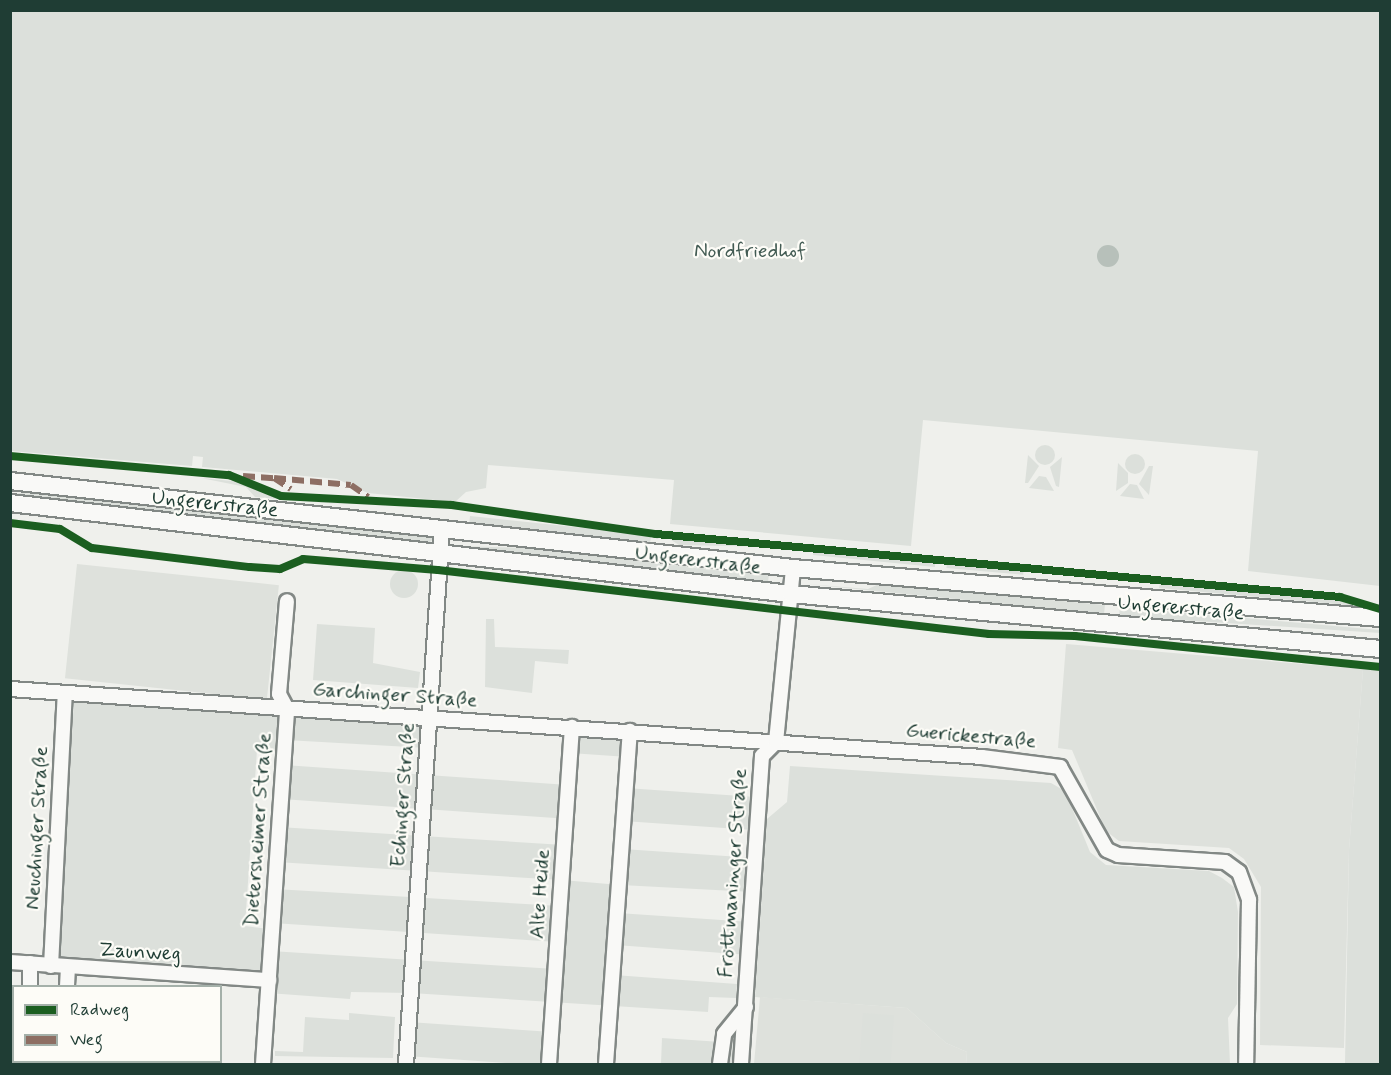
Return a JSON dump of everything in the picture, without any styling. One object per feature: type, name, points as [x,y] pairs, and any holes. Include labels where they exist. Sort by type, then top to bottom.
[{"type":"main road","name":"Ungererstraße","points":[[10,481],[793,568],[1380,618]]},
{"type":"main road","name":"Ungererstraße","points":[[10,503],[791,594],[1380,649]]},
{"type":"street","name":"Echinger Straße","points":[[406,1065],[442,529]]},
{"type":"street","name":"Fröttmaninger Straße","points":[[741,1065],[762,756],[776,742],[793,568]]},
{"type":"street","name":"Dietersheimer Straße","points":[[263,1065],[287,709],[279,694],[287,601]]},
{"type":"street","name":"Garchinger Straße","points":[[10,689],[776,742]]},
{"type":"street","name":"Neuchinger Straße","points":[[51,966],[65,693]]},
{"type":"street","name":"Alte Heide","points":[[549,1065],[572,727]]},
{"type":"street","points":[[606,1065],[630,731]]},
{"type":"street","name":"Guerickestraße","points":[[776,742],[1038,761],[1060,767],[1072,780],[1107,850],[1118,855],[1225,862],[1239,872],[1248,900],[1246,1065]]},
{"type":"street","name":"Zaunweg","points":[[10,962],[68,969],[269,980]]},
{"type":"street","points":[[30,963],[30,985]]},
{"type":"street","points":[[67,985],[68,969]]},
{"type":"street","name":"Fröttmaninger Straße","points":[[720,1065],[723,1034],[746,1007]]},
{"type":"shaded area","points":[[1108,245],[1116,248],[1119,256],[1116,264],[1108,267],[1100,264],[1097,256],[1100,248]]},
{"type":"shaded area","points":[[77,564],[279,585],[267,700],[65,678]]},
{"type":"shaded area","points":[[1066,644],[1363,669],[1349,850],[1344,1048],[1260,1045],[1261,887],[1244,859],[1229,848],[1119,841],[1106,831],[1072,750],[1058,748]]},
{"type":"shaded area","points":[[760,997],[907,1008],[946,1043],[967,1052],[966,1064],[754,1064]]},
{"type":"green space","name":"Nordfriedhof","points":[[10,11],[1380,11],[1380,586],[1248,571],[1258,451],[923,420],[911,546],[670,524],[674,480],[488,465],[486,488],[466,492],[455,502],[368,493],[337,479],[202,467],[203,457],[193,456],[192,466],[11,451]]},
{"type":"green space","points":[[1045,445],[1052,448],[1055,455],[1052,462],[1045,465],[1038,462],[1035,455],[1038,448]]},
{"type":"green space","points":[[1135,454],[1142,457],[1145,464],[1142,471],[1135,474],[1128,471],[1125,464],[1128,457]]},
{"type":"green space","points":[[1028,455],[1039,466],[1028,483],[1025,483]]},
{"type":"green space","points":[[1062,457],[1059,487],[1056,486],[1050,467]]},
{"type":"green space","points":[[1118,463],[1128,473],[1128,483],[1116,491]]},
{"type":"green space","points":[[1149,466],[1153,466],[1149,495],[1139,484]]},
{"type":"green space","points":[[1039,476],[1046,477],[1054,491],[1029,488]]},
{"type":"green space","points":[[201,478],[243,482],[280,498],[351,505],[255,497],[246,487]]},
{"type":"green space","points":[[1130,484],[1137,485],[1144,499],[1120,496]]},
{"type":"green space","points":[[11,493],[56,494],[434,538],[428,544]]},
{"type":"green space","points":[[470,516],[651,535],[650,543],[469,524]]},
{"type":"green space","points":[[665,536],[772,547],[679,545]]},
{"type":"green space","points":[[456,546],[529,548],[769,573],[768,583]]},
{"type":"green space","points":[[814,550],[935,561],[935,567],[813,555]]},
{"type":"green space","points":[[947,562],[1024,569],[1023,575],[946,568]]},
{"type":"green space","points":[[404,570],[414,574],[418,584],[414,594],[404,598],[394,594],[390,584],[394,574]]},
{"type":"green space","points":[[1160,583],[1341,599],[1357,606],[1159,588]]},
{"type":"green space","points":[[806,584],[868,589],[879,584],[1105,605],[1104,614]]},
{"type":"green space","points":[[1120,607],[1380,630],[1380,633],[1119,616]]},
{"type":"green space","points":[[486,619],[494,619],[495,647],[569,650],[568,664],[535,661],[532,693],[485,687]]},
{"type":"green space","points":[[317,624],[375,628],[373,663],[420,672],[418,688],[313,680]]},
{"type":"green space","points":[[1363,669],[1380,671],[1380,1064],[1345,1064],[1349,850]]},
{"type":"green space","points":[[74,697],[429,718],[427,748],[286,740],[285,752],[257,750],[245,926],[269,929],[271,951],[555,969],[557,942],[273,923],[275,889],[560,906],[561,880],[277,862],[279,827],[564,845],[562,880],[620,885],[623,849],[755,858],[753,892],[621,885],[618,913],[751,922],[749,955],[616,945],[614,975],[737,984],[736,998],[709,997],[708,1012],[411,993],[351,992],[350,999],[268,993],[268,980],[226,970],[60,959]]},
{"type":"green space","points":[[572,727],[630,731],[628,757],[570,753]]},
{"type":"green space","points":[[284,765],[568,785],[566,819],[282,799]]},
{"type":"green space","points":[[790,766],[1051,783],[1065,791],[1090,852],[1106,865],[1209,871],[1222,878],[1234,887],[1238,912],[1237,1004],[1228,1018],[1230,1064],[966,1064],[967,1052],[946,1043],[907,1008],[755,997],[767,819],[787,802]]},
{"type":"green space","points":[[626,788],[759,797],[756,830],[624,821]]},
{"type":"green space","points":[[349,1013],[395,1017],[393,1058],[275,1056],[275,1051],[303,1052],[305,1017],[349,1020]]},
{"type":"green space","points":[[863,1013],[894,1015],[891,1064],[859,1064]]},
{"type":"green space","points":[[409,1022],[552,1032],[549,1064],[407,1056]]},
{"type":"green space","points":[[662,1038],[721,1042],[720,1064],[661,1064]]},
{"type":"green space","points":[[726,1039],[736,1040],[733,1064],[723,1064]]},
{"type":"marked path","points":[[243,476],[274,478],[291,489]]},
{"type":"marked path","points":[[274,478],[351,485],[368,497]]},
{"type":"cycle path","points":[[10,456],[229,475],[281,496],[452,505],[656,534],[1340,597],[1380,609]]},
{"type":"cycle path","points":[[10,523],[60,529],[92,548],[250,567],[280,569],[303,559],[438,570],[989,634],[1075,636],[1380,667]]}]
